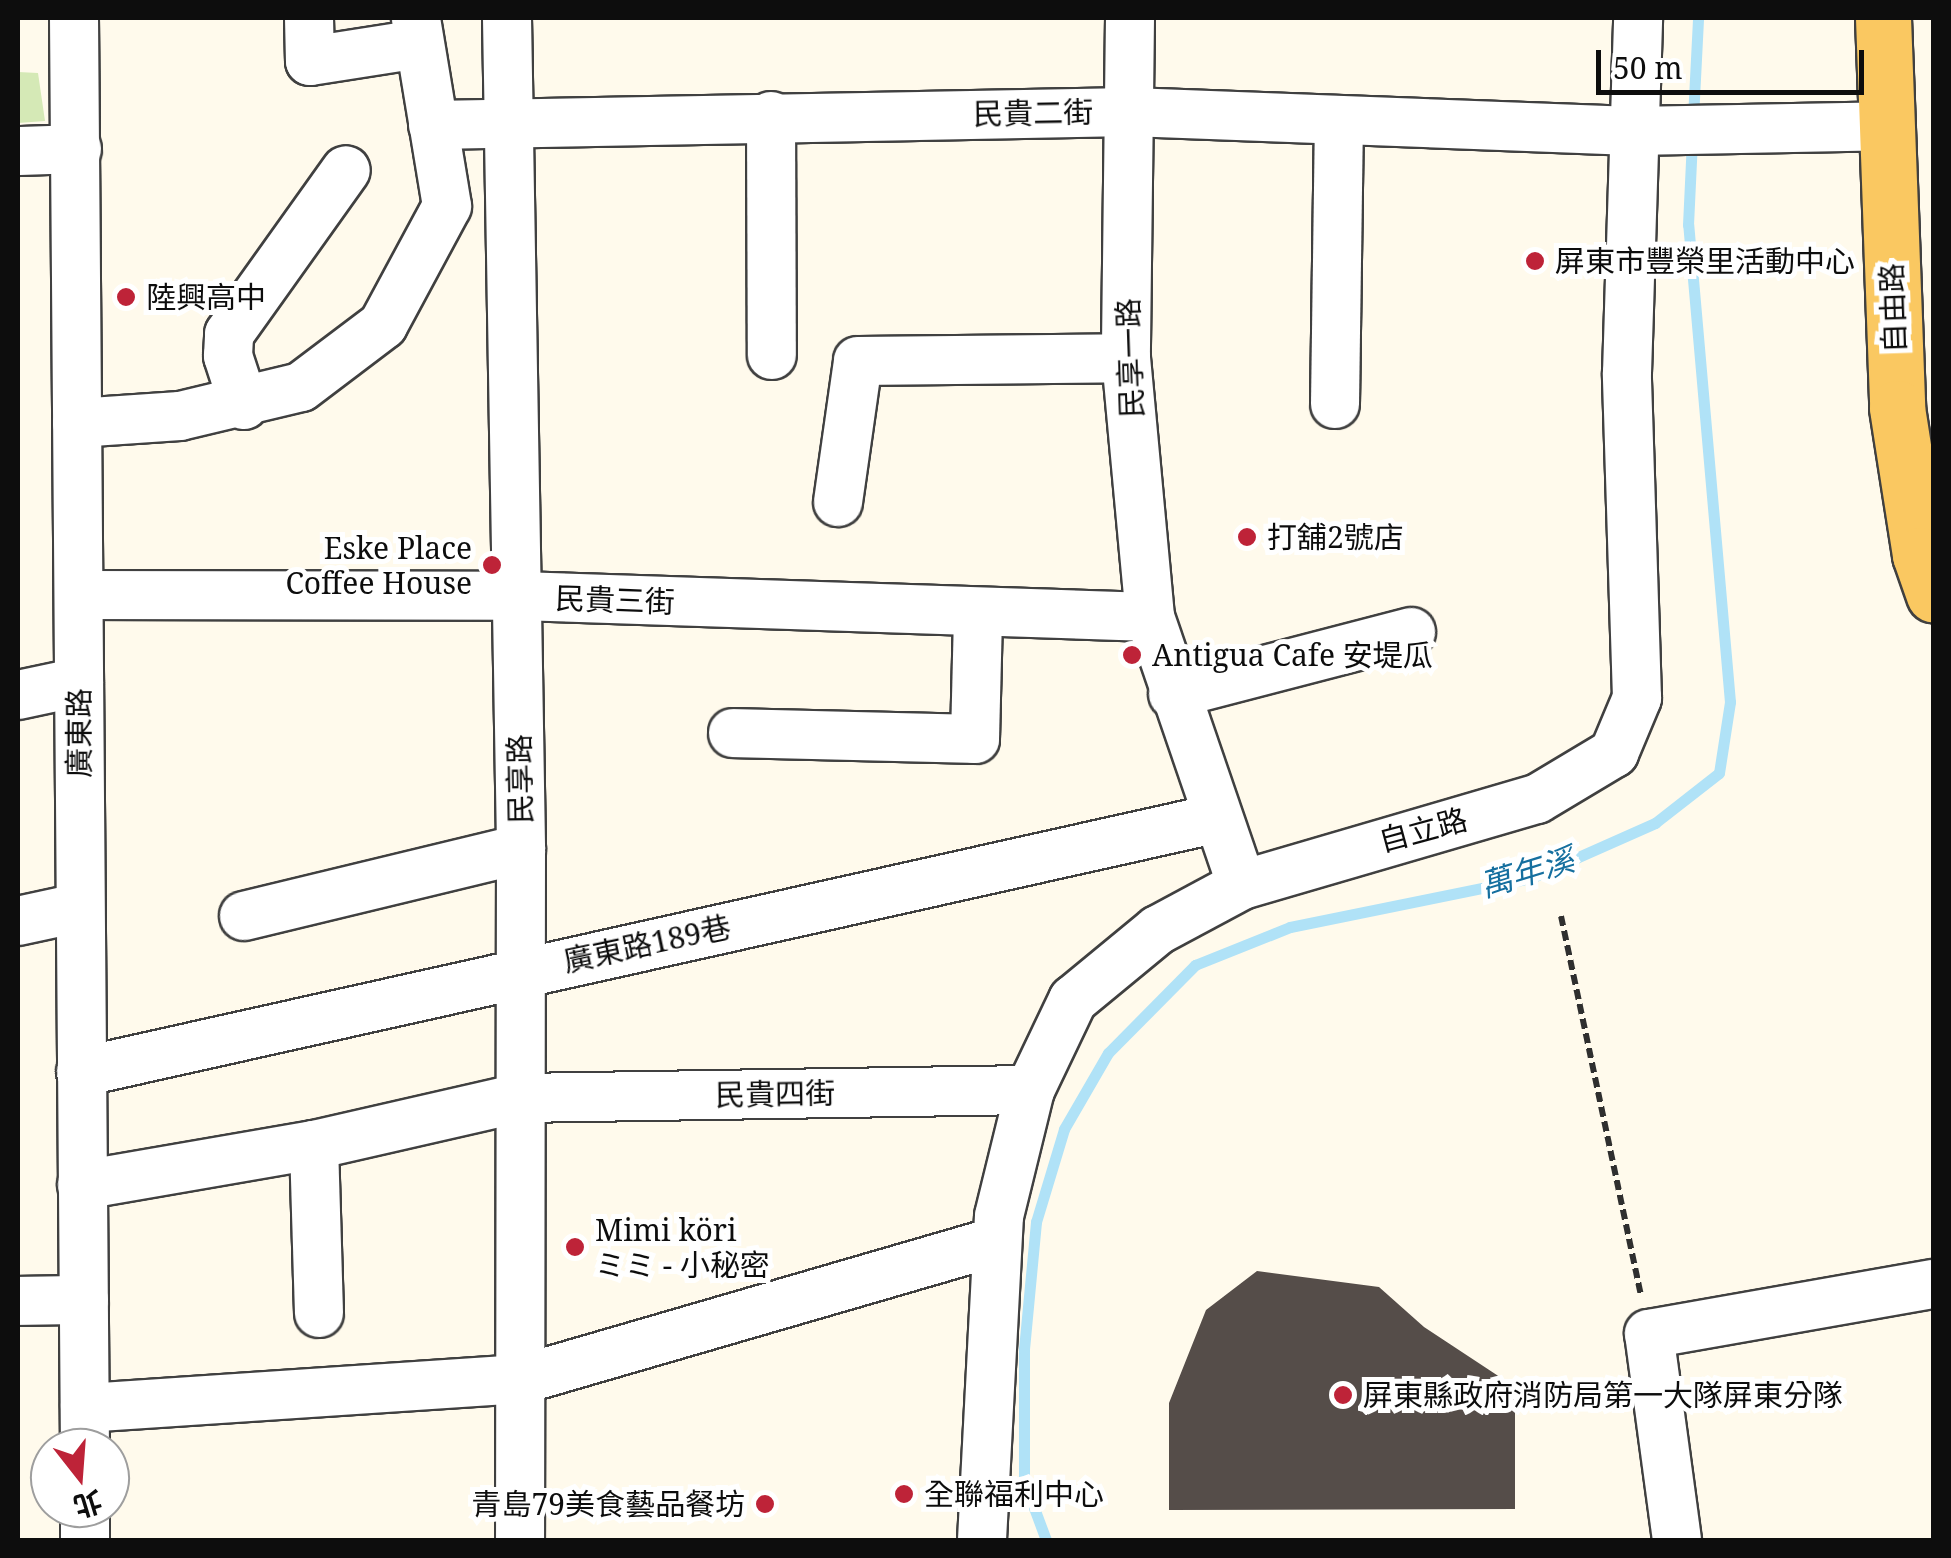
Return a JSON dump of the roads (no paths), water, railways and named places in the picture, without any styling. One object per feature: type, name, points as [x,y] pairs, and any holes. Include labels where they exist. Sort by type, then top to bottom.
[{"type":"main road","name":"自由路","points":[[1883,18],[1898,408],[1920,555],[1934,595]]},
{"type":"street","name":"廣東路","points":[[74,18],[85,1428]]},
{"type":"street","points":[[77,423],[244,405],[300,387],[383,325],[447,206],[417,31],[310,61],[310,18]]},
{"type":"street","name":"民享路","points":[[507,18],[521,849],[520,1540]]},
{"type":"street","name":"民享一路","points":[[1130,18],[1126,358],[1150,617],[1214,819],[1242,885]]},
{"type":"street","name":"自立路","points":[[982,1540],[996,1242],[1030,1090],[1073,1000],[1158,930],[1242,885],[1537,799],[1614,753],[1638,698],[1627,372],[1646,131],[1638,18]]},
{"type":"street","name":"民貴二街","points":[[433,125],[506,119],[1130,112],[1646,131],[1886,126]]},
{"type":"street","points":[[771,116],[772,355]]},
{"type":"street","points":[[1334,404],[1339,120]]},
{"type":"street","points":[[18,151],[76,149]]},
{"type":"street","points":[[244,405],[228,356],[229,334],[346,170]]},
{"type":"street","points":[[838,502],[858,361],[1126,358]]},
{"type":"street","name":"民貴三街","points":[[79,595],[518,596],[1150,617]]},
{"type":"street","points":[[733,733],[975,739],[978,614]]},
{"type":"street","points":[[1173,694],[1411,632]]},
{"type":"street","points":[[18,695],[80,682]]},
{"type":"street","name":"廣東路189巷","points":[[81,1072],[522,970],[1214,819]]},
{"type":"street","points":[[244,916],[521,849]]},
{"type":"street","points":[[18,921],[78,908]]},
{"type":"street","name":"民貴四街","points":[[82,1185],[314,1145],[520,1098],[1030,1090]]},
{"type":"street","points":[[314,1145],[319,1313]]},
{"type":"street","points":[[85,1428],[523,1379],[996,1242]]},
{"type":"street","points":[[1677,1540],[1649,1334],[1934,1284]]},
{"type":"street","points":[[18,1301],[84,1300]]},
{"type":"waterway","name":"萬年溪","points":[[1693,118],[1698,18]]},
{"type":"waterway","name":"萬年溪","points":[[1046,1540],[1024,1481],[1024,1349],[1036,1222],[1064,1129],[1108,1053],[1195,965],[1290,927],[1531,878],[1655,823],[1719,773],[1730,702],[1688,225],[1692,141]]},
{"type":"place","name":"屏東市豐榮里活動中心","points":[[1535,261]]},
{"type":"place","name":"陸興高中","points":[[126,297]]},
{"type":"place","name":"打舖2號店","points":[[1247,537]]},
{"type":"place","name":"Eske Place Coffee House","points":[[492,565]]},
{"type":"place","name":"Antigua Cafe 安堤瓜","points":[[1132,655]]},
{"type":"place","name":"Mimi köri ミミ - 小秘密","points":[[575,1247]]},
{"type":"place","name":"屏東縣政府消防局第一大隊屏東分隊","points":[[1343,1395]]},
{"type":"place","name":"全聯福利中心","points":[[904,1494]]},
{"type":"place","name":"青島79美食藝品餐坊","points":[[765,1504]]}]
